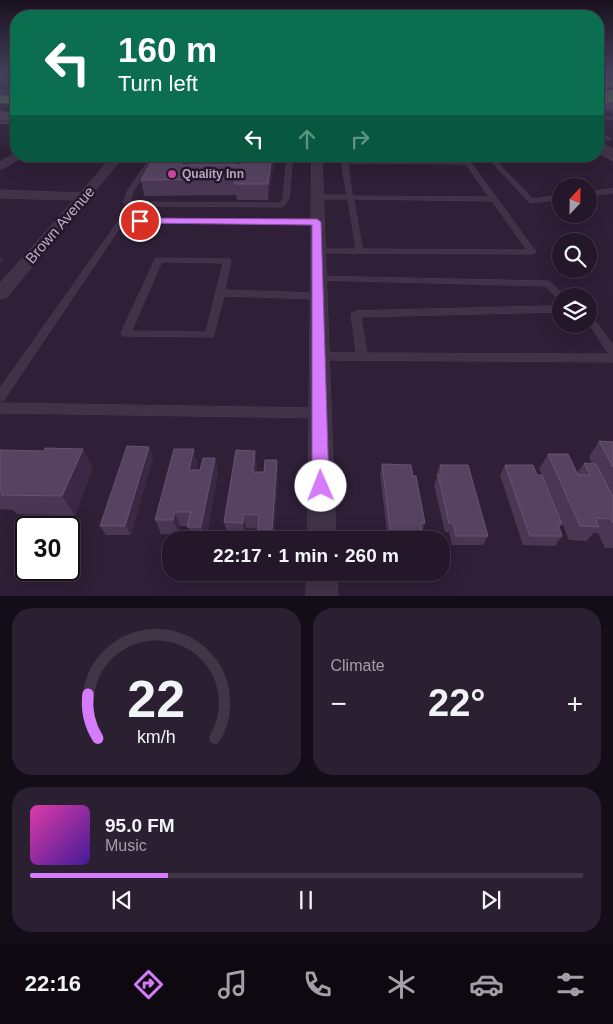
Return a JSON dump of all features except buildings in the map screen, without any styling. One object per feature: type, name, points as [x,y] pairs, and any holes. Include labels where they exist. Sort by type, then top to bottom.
[{"type":"street","name":"Brown Avenue","points":[[0,294],[114,162]]},
{"type":"street","points":[[317,162],[316,251],[322,531]]},
{"type":"street","points":[[0,194],[84,197]]},
{"type":"street","points":[[322,581],[322,596]]},
{"type":"lane","points":[[151,162],[131,190],[126,202],[182,205],[282,204],[286,198],[289,162]]},
{"type":"lane","points":[[346,162],[360,251]]},
{"type":"lane","points":[[316,251],[532,252],[467,162]]},
{"type":"lane","points":[[495,162],[530,201],[552,198]]},
{"type":"lane","points":[[598,193],[613,191]]},
{"type":"lane","points":[[317,197],[494,199]]},
{"type":"lane","points":[[0,397],[121,221],[317,222]]},
{"type":"lane","points":[[159,260],[227,261],[220,293],[210,335],[126,334],[159,260]]},
{"type":"lane","points":[[220,293],[317,287],[546,284],[552,289]]},
{"type":"lane","points":[[362,356],[356,314],[552,309]]},
{"type":"lane","points":[[597,329],[613,353]]},
{"type":"lane","points":[[318,356],[613,358]]},
{"type":"lane","points":[[0,408],[319,413]]},
{"type":"place","name":"Quality Inn","points":[[172,174]]},
{"type":"route","points":[[140,221],[317,222],[321,486]]}]
